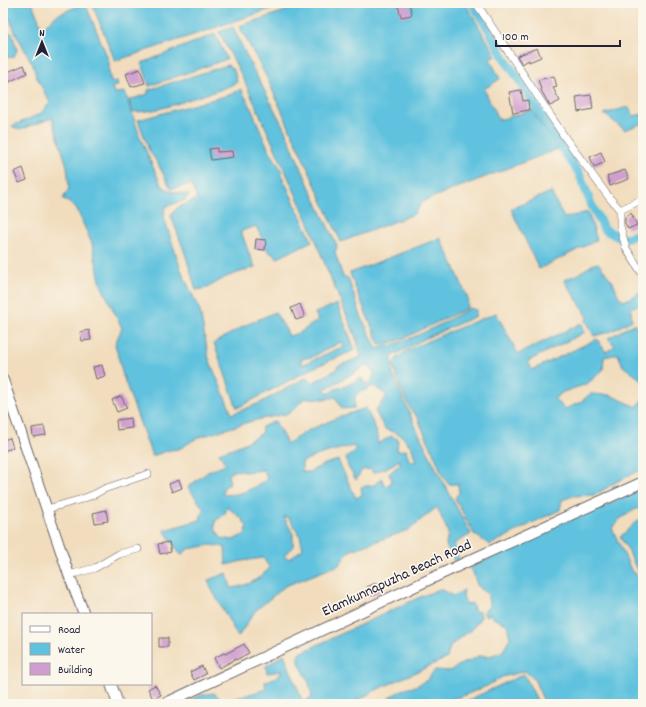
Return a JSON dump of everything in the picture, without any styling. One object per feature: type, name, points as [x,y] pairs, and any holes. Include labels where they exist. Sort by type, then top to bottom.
[{"type":"main road","points":[[3,380],[84,613]]},
{"type":"main road","name":"Elamkunnapuzha Beach Road","points":[[164,704],[643,482]]},
{"type":"main road","points":[[111,685],[118,704]]},
{"type":"street","points":[[476,3],[566,139],[620,210],[620,226],[626,248],[643,275]]},
{"type":"street","points":[[620,210],[643,199]]},
{"type":"street","points":[[47,509],[82,499],[108,487],[148,474]]},
{"type":"street","points":[[70,575],[95,568],[119,554],[138,550]]},
{"type":"water","points":[[3,3],[32,3],[42,28],[57,15],[85,3],[109,61],[111,82],[117,81],[118,86],[112,87],[114,93],[125,92],[140,137],[161,185],[170,191],[189,195],[185,200],[165,207],[164,217],[181,270],[200,311],[209,359],[232,414],[260,403],[307,377],[312,383],[336,370],[338,366],[361,357],[356,337],[309,223],[243,78],[219,32],[233,27],[284,128],[337,246],[335,253],[343,277],[348,278],[361,316],[377,349],[413,337],[470,308],[476,310],[476,316],[424,339],[392,356],[393,375],[415,426],[471,534],[454,544],[459,559],[454,561],[446,545],[448,532],[437,507],[408,530],[349,551],[339,565],[285,586],[255,611],[238,637],[208,580],[227,573],[231,588],[238,587],[252,582],[270,568],[263,558],[226,565],[225,547],[211,545],[188,549],[181,555],[164,530],[200,520],[203,508],[188,487],[209,471],[226,465],[219,453],[243,444],[261,434],[262,427],[275,421],[287,444],[307,431],[339,417],[366,408],[376,430],[378,444],[391,436],[398,439],[397,451],[406,450],[409,460],[416,462],[412,448],[401,435],[385,429],[375,411],[387,396],[374,386],[356,394],[354,408],[342,409],[336,397],[324,399],[305,398],[290,413],[252,421],[197,438],[179,449],[170,450],[152,456],[123,376],[115,344],[122,328],[101,285],[92,244],[76,207],[63,199],[69,188],[67,166],[52,118],[19,130],[12,126],[40,114],[50,103],[36,76],[33,65],[16,34]],"holes":[[[365,365],[375,373],[370,384],[364,383],[362,378],[344,387],[334,389],[330,393],[323,390],[354,373]],[[353,446],[356,450],[346,458],[348,467],[356,480],[362,470],[370,469],[373,473],[400,460],[400,464],[389,474],[392,480],[390,484],[384,486],[382,478],[374,485],[361,487],[362,495],[356,498],[338,460],[325,464],[309,472],[302,472],[302,462],[320,454]],[[236,470],[245,472],[264,470],[267,479],[240,493],[228,495],[222,494],[224,487],[230,484],[228,474]],[[227,507],[240,517],[247,526],[245,534],[233,540],[221,538],[215,528],[215,521],[226,512]],[[284,517],[288,517],[300,536],[303,549],[288,559],[284,555],[293,547],[293,534]]]},
{"type":"water","points":[[91,3],[289,3],[115,61]]},
{"type":"water","points":[[310,3],[465,3],[496,56],[490,59],[500,79],[484,89],[499,120],[532,110],[558,149],[423,201],[414,214],[341,242],[266,76],[239,26]]},
{"type":"water","points":[[12,33],[17,50],[14,57],[3,58],[3,34]]},
{"type":"water","points":[[215,34],[227,59],[149,86],[142,63]]},
{"type":"water","points":[[228,65],[234,70],[237,82],[232,85],[164,108],[133,112],[129,100],[148,94],[148,90]]},
{"type":"water","points":[[241,89],[269,150],[282,171],[281,174],[312,241],[278,258],[268,251],[256,226],[241,231],[255,267],[226,277],[207,288],[196,290],[185,253],[171,216],[177,208],[197,199],[191,184],[171,189],[149,150],[138,120],[232,94]]},
{"type":"water","points":[[628,107],[634,116],[643,114],[643,123],[625,130],[604,114]]},
{"type":"water","points":[[551,192],[564,218],[588,212],[597,240],[539,269],[511,209]]},
{"type":"water","points":[[440,238],[451,259],[468,299],[467,308],[402,339],[380,346],[350,273]]},
{"type":"water","points":[[598,263],[613,282],[618,295],[624,301],[643,289],[643,304],[635,306],[631,310],[632,320],[612,331],[594,336],[586,320],[588,317],[564,280]]},
{"type":"water","points":[[337,304],[355,350],[313,368],[237,408],[214,343],[244,326],[275,312],[289,336],[301,332],[318,320],[315,313]],"holes":[[[341,342],[344,346],[302,365],[301,359],[312,357]]]},
{"type":"water","points":[[496,313],[518,354],[582,323],[585,332],[528,361],[532,370],[597,339],[606,352],[615,346],[608,338],[634,324],[643,336],[643,381],[623,366],[618,354],[604,357],[603,370],[587,384],[563,392],[554,399],[565,409],[581,402],[590,394],[610,395],[637,407],[643,398],[643,469],[616,482],[595,495],[573,496],[562,500],[560,510],[490,545],[474,534],[455,498],[459,493],[458,484],[448,484],[443,476],[418,418],[411,410],[401,389],[394,365],[396,359],[406,351]]},
{"type":"water","points":[[643,487],[643,507],[634,510],[620,519],[612,528],[632,572],[635,573],[643,589],[643,704],[545,704],[534,679],[525,671],[502,677],[487,686],[441,704],[390,704],[390,697],[402,690],[416,686],[427,680],[435,670],[449,671],[478,656],[490,656],[503,651],[510,638],[507,624],[493,618],[491,614],[486,616],[483,613],[489,606],[488,595],[477,585],[473,572],[469,568],[493,557],[493,553],[597,508],[602,508]]},
{"type":"water","points":[[643,518],[643,584],[628,550],[620,537],[638,520]]},
{"type":"water","points":[[440,589],[453,596],[464,590],[463,595],[466,605],[472,603],[475,612],[480,611],[481,617],[472,629],[450,646],[447,658],[374,691],[351,704],[181,704],[201,695],[214,693],[224,702],[266,689],[265,682],[278,676],[282,671],[267,673],[266,666],[284,654],[303,702],[312,697],[309,683],[299,662],[298,654]]},
{"type":"water","points":[[524,674],[539,704],[460,704]]},
{"type":"building","points":[[409,3],[412,15],[401,17],[398,6]]},
{"type":"building","points":[[537,48],[541,57],[529,62],[529,60],[522,64],[517,56]]},
{"type":"building","points":[[24,65],[27,73],[3,85],[3,74]]},
{"type":"building","points":[[140,69],[145,83],[131,87],[126,74]]},
{"type":"building","points":[[554,76],[557,87],[553,88],[560,101],[550,106],[542,92],[538,80]]},
{"type":"building","points":[[521,90],[523,101],[528,100],[529,110],[513,113],[509,92]]},
{"type":"building","points":[[591,95],[593,109],[578,112],[576,97]]},
{"type":"building","points":[[217,148],[217,152],[232,151],[233,157],[211,160],[209,149]]},
{"type":"building","points":[[601,152],[605,162],[594,167],[590,157]]},
{"type":"building","points":[[23,168],[27,180],[19,183],[14,172]]},
{"type":"building","points":[[625,170],[629,179],[610,186],[607,176]]},
{"type":"building","points":[[631,213],[637,225],[628,229],[625,223],[625,217]]},
{"type":"building","points":[[256,239],[266,240],[265,250],[255,249]]},
{"type":"building","points":[[300,304],[305,317],[296,320],[291,308]]},
{"type":"building","points":[[89,330],[91,340],[82,341],[80,332]]},
{"type":"building","points":[[102,365],[105,376],[96,379],[93,367]]},
{"type":"building","points":[[121,396],[127,408],[117,412],[112,400]]},
{"type":"building","points":[[131,418],[132,428],[117,430],[116,420]]},
{"type":"building","points":[[44,426],[46,435],[33,437],[32,428]]},
{"type":"building","points":[[10,438],[13,448],[3,451],[3,440]]},
{"type":"building","points":[[179,480],[182,488],[172,492],[169,484]]},
{"type":"building","points":[[106,510],[108,521],[95,523],[93,513]]},
{"type":"building","points":[[169,542],[171,552],[160,554],[158,544]]},
{"type":"building","points":[[378,582],[382,591],[371,596],[367,587]]},
{"type":"building","points":[[159,638],[168,638],[168,647],[159,647]]},
{"type":"building","points":[[244,644],[249,653],[219,668],[214,658]]},
{"type":"building","points":[[202,666],[206,674],[194,680],[190,672]]},
{"type":"building","points":[[155,685],[161,695],[153,699],[148,689]]},
{"type":"waterway","points":[[472,3],[503,56],[579,173],[591,204],[604,229],[622,239],[643,232]]}]
